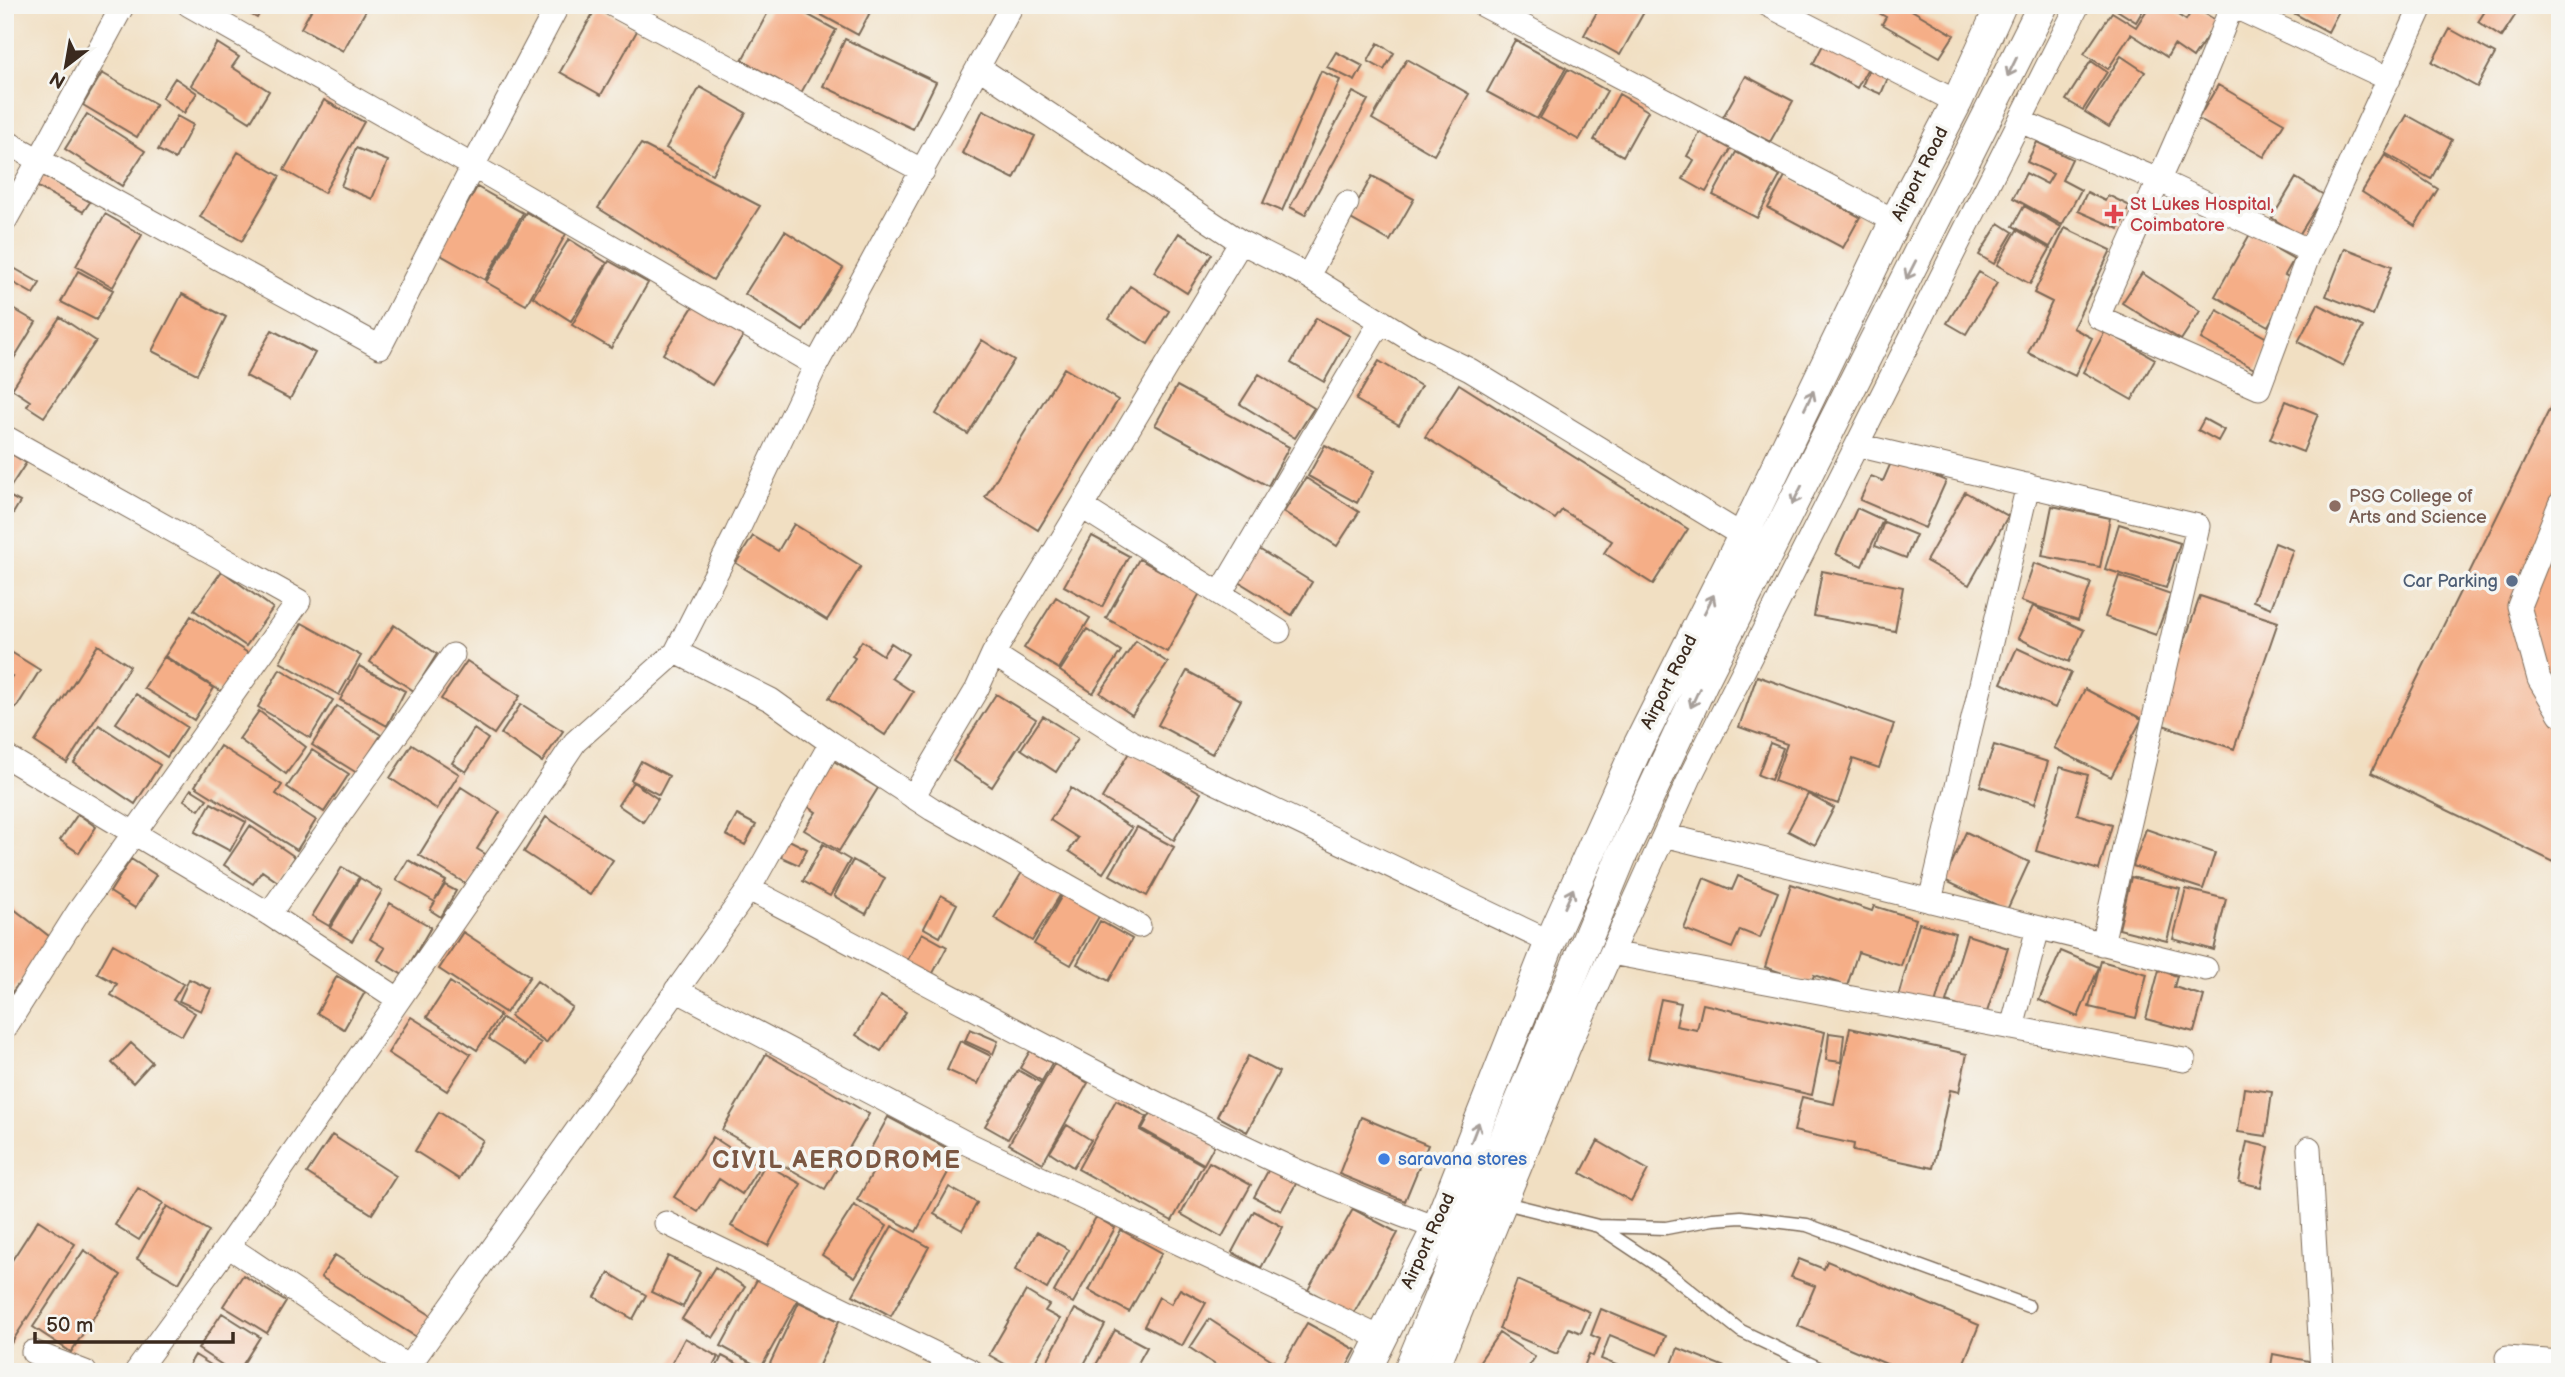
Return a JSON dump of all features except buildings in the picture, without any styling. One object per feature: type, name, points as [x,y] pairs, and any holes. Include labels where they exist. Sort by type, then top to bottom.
[{"type":"street","points":[[5,221],[123,5]]},
{"type":"street","points":[[189,5],[816,365]]},
{"type":"street","points":[[5,141],[380,347],[558,5]]},
{"type":"street","points":[[613,5],[923,171]]},
{"type":"street","points":[[1483,5],[1895,221]]},
{"type":"street","points":[[1768,5],[1957,102]]},
{"type":"street","name":"Airport Road","points":[[1365,1372],[1437,1228],[1550,942],[1637,748],[1895,221],[1957,102],[2001,5]]},
{"type":"street","name":"Airport Road","points":[[1408,1372],[1622,855],[1703,682],[2043,5]]},
{"type":"street","points":[[1436,1372],[1572,1040],[1691,775],[2078,5]]},
{"type":"street","points":[[2389,79],[2232,5],[2211,61],[2098,317],[2259,388],[2310,251],[2389,79],[2422,5]]},
{"type":"street","points":[[136,1372],[228,1246],[575,742],[676,652],[736,534],[816,365],[923,171],[1007,7]]},
{"type":"street","points":[[978,67],[1241,242],[1308,276],[1421,346],[1470,370],[1743,536]]},
{"type":"street","points":[[2020,121],[2158,180],[2310,251]]},
{"type":"street","points":[[1308,276],[1346,203]]},
{"type":"street","points":[[912,797],[977,689],[993,654],[1241,242]]},
{"type":"street","points":[[1220,594],[1381,321]]},
{"type":"street","points":[[5,437],[299,601],[133,832],[78,912],[5,1028]]},
{"type":"street","points":[[1857,445],[2198,526],[2102,944]]},
{"type":"street","points":[[1930,901],[2028,485]]},
{"type":"street","points":[[2560,504],[2519,606],[2539,679],[2560,714]]},
{"type":"street","points":[[1082,507],[1279,631]]},
{"type":"street","points":[[676,652],[771,700],[912,797],[1139,926]]},
{"type":"street","points":[[993,654],[1131,742],[1550,942]]},
{"type":"street","points":[[269,914],[453,655]]},
{"type":"street","points":[[228,1246],[407,1370],[749,889],[831,743]]},
{"type":"street","points":[[5,756],[269,914],[398,999]]},
{"type":"street","points":[[1664,835],[2206,969]]},
{"type":"street","points":[[749,889],[1036,1042],[1226,1138],[1374,1205],[1437,1228]]},
{"type":"street","points":[[2012,1028],[2038,928]]},
{"type":"street","points":[[1611,953],[2184,1060]]},
{"type":"street","points":[[676,990],[966,1143],[1381,1338]]},
{"type":"street","points":[[2309,1148],[2322,1372]]},
{"type":"street","points":[[666,1223],[973,1372]]},
{"type":"street","points":[[33,1352],[85,1372]]},
{"type":"street","points":[[2507,1358],[2560,1362]]},
{"type":"lane","points":[[1505,1203],[1598,1226],[1666,1228],[1741,1217],[1807,1224],[2028,1306]]},
{"type":"lane","points":[[1598,1226],[1667,1272],[1741,1331],[1827,1372]]},
{"type":"place","name":"St Lukes Hospital, Coimbatore","points":[[2114,214]]},
{"type":"place","name":"PSG College of Arts and Science","points":[[2335,506]]},
{"type":"place","name":"Car Parking","points":[[2512,581]]},
{"type":"place","name":"saravana stores","points":[[1384,1159]]},
{"type":"district","name":"CIVIL AERODROME","points":[[837,1160]]}]
